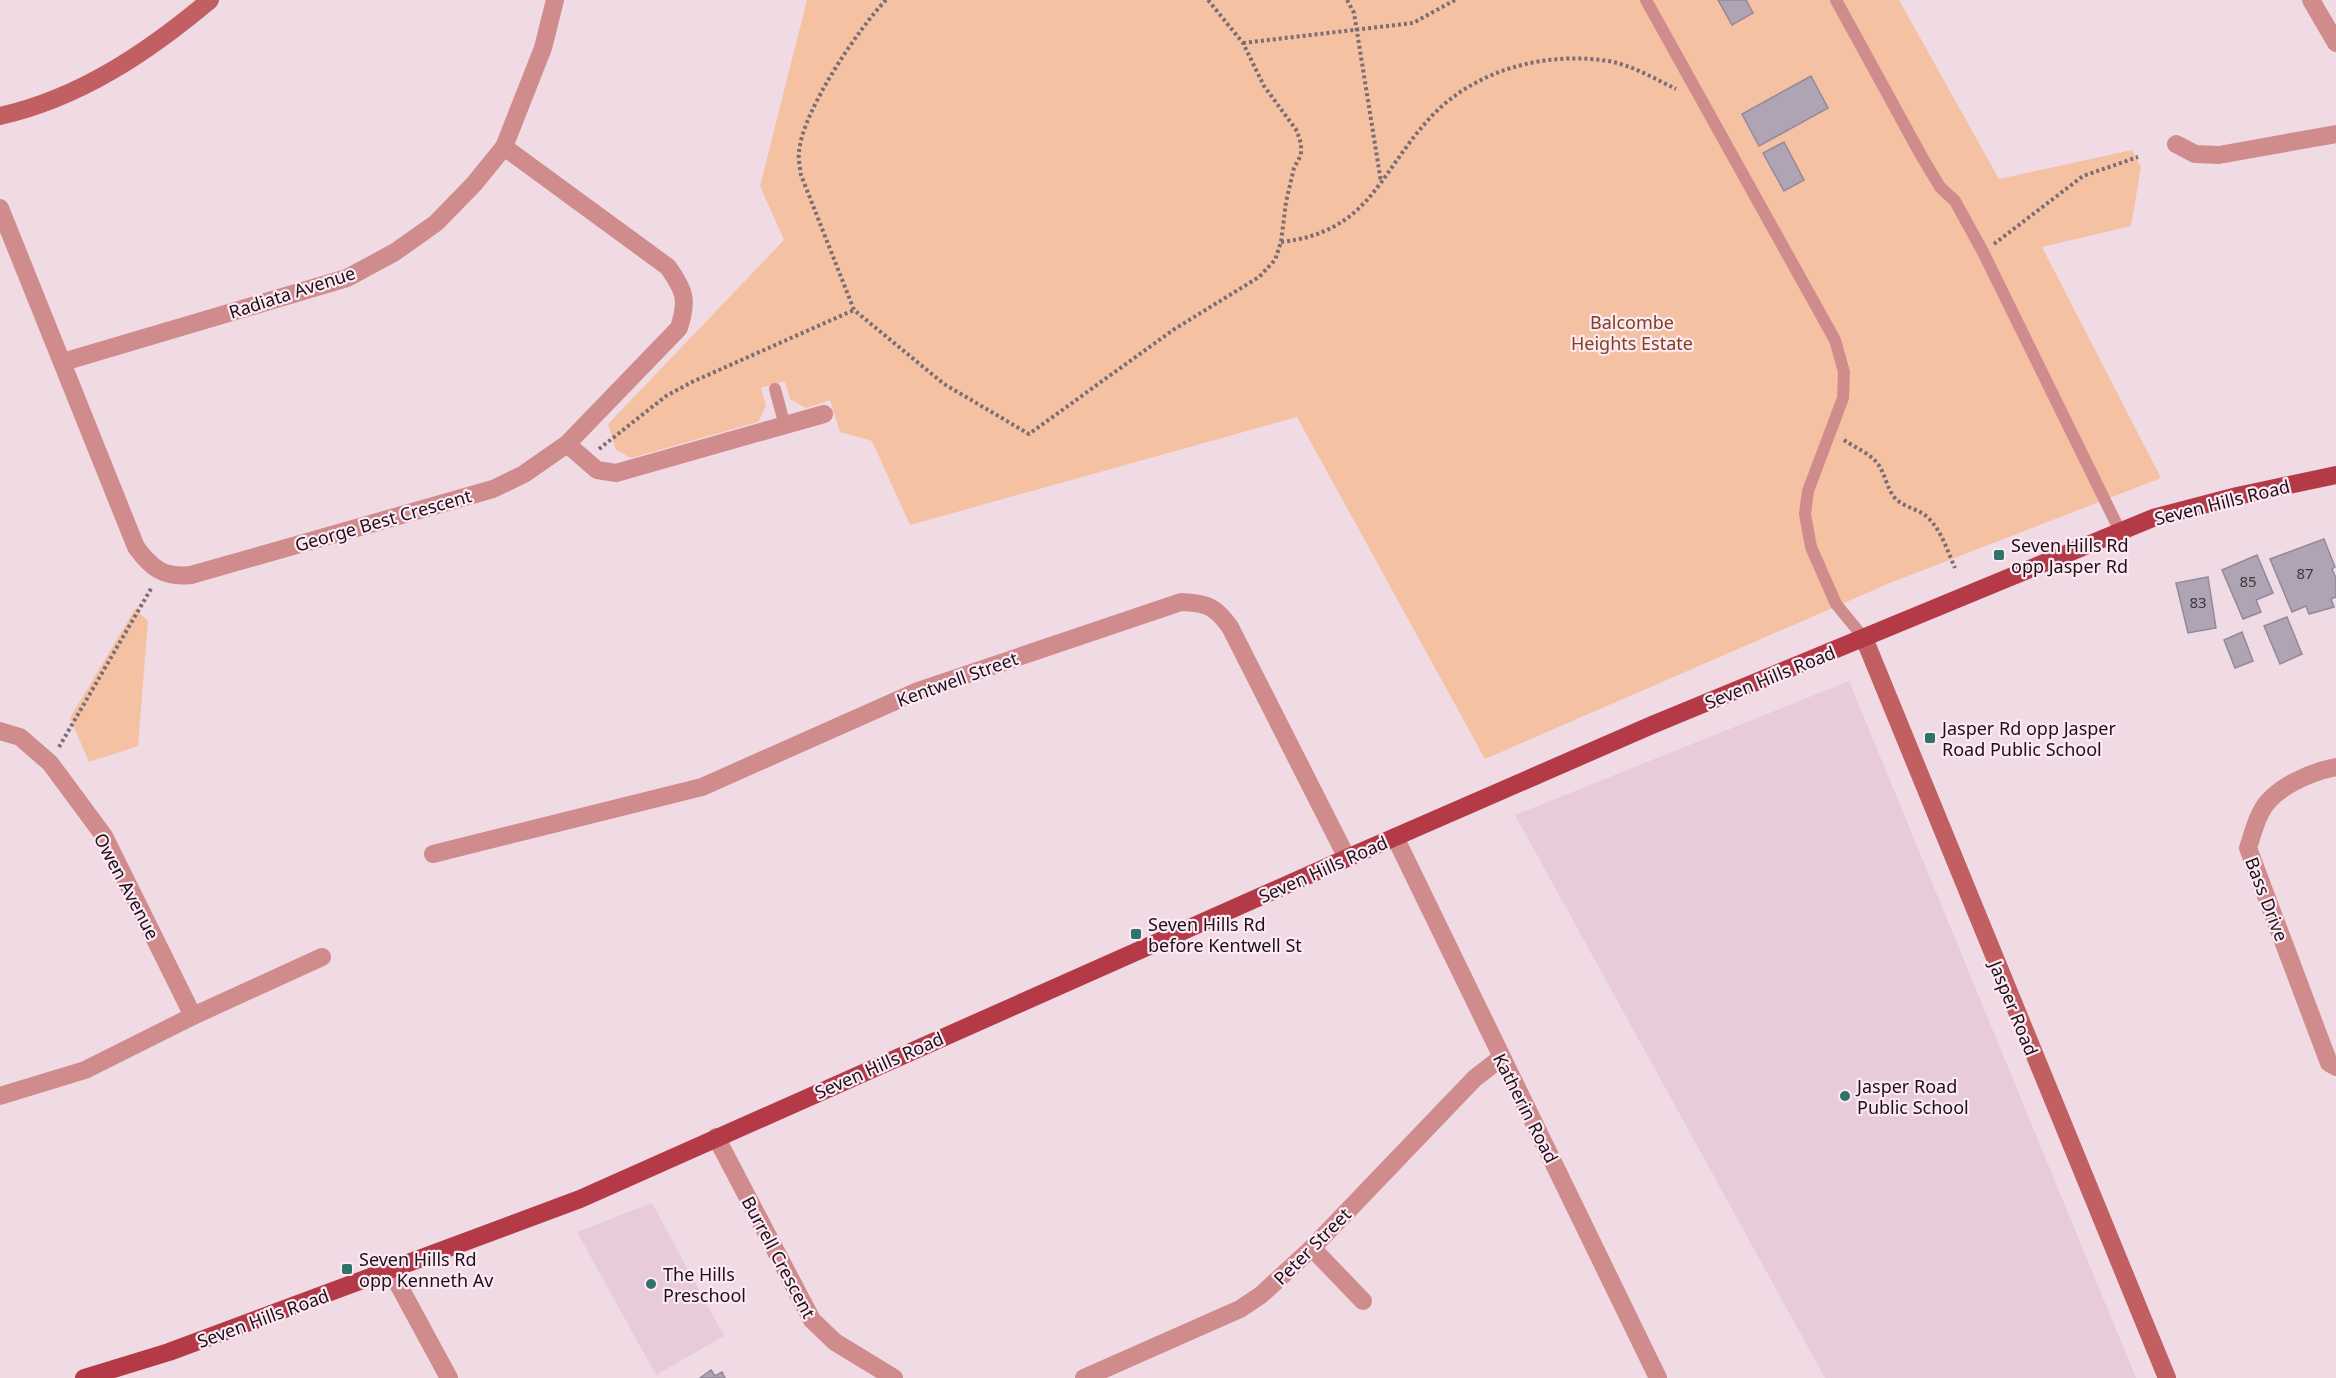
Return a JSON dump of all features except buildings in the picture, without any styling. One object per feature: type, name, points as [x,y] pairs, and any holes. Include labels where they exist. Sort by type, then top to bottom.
[{"type":"main road","name":"Seven Hills Road","points":[[84,1378],[169,1352],[580,1199],[1652,725],[2120,531],[2185,508],[2336,475]]},
{"type":"street","points":[[0,116],[50,101],[97,80],[169,34],[210,0]]},
{"type":"street","name":"Radiata Avenue","points":[[63,362],[347,278],[394,252],[436,223],[474,184],[504,147],[543,48],[555,0]]},
{"type":"street","points":[[2311,0],[2336,43]]},
{"type":"street","points":[[2176,144],[2195,154],[2219,155],[2336,134]]},
{"type":"street","name":"George Best Crescent","points":[[160,572],[175,577],[191,575],[493,489],[524,474],[567,444],[679,328],[686,305],[680,284],[668,267],[504,147]]},
{"type":"street","points":[[0,208],[136,547],[147,562],[160,572]]},
{"type":"street","points":[[567,444],[597,470],[616,473],[631,471],[824,414]]},
{"type":"street","name":"Kentwell Street","points":[[433,854],[702,788],[918,691],[1181,602],[1199,603],[1217,610],[1230,627],[1347,858]]},
{"type":"street","name":"Jasper Road","points":[[1864,638],[2167,1378]]},
{"type":"street","name":"Owen Avenue","points":[[0,731],[20,737],[50,763],[104,836],[193,1016]]},
{"type":"street","name":"Bass Drive","points":[[2336,767],[2324,769],[2282,789],[2262,811],[2248,848],[2329,1064],[2336,1067]]},
{"type":"street","name":"Katherin Road","points":[[1395,837],[1658,1378]]},
{"type":"street","points":[[0,1096],[85,1070],[193,1016],[322,957]]},
{"type":"street","name":"Peter Street","points":[[1084,1378],[1245,1306],[1272,1286],[1312,1248],[1475,1078],[1501,1058]]},
{"type":"street","name":"Burrell Crescent","points":[[716,1137],[812,1320],[835,1341],[894,1378]]},
{"type":"street","points":[[1312,1248],[1363,1301]]},
{"type":"street","points":[[391,1271],[449,1378]]},
{"type":"lane","points":[[1646,0],[1835,340],[1844,372],[1843,398],[1805,503],[1807,534],[1836,604],[1864,638]]},
{"type":"lane","points":[[1836,0],[1922,157],[1940,187],[1955,201],[1983,252],[2120,531]]},
{"type":"lane","points":[[775,389],[784,426]]},
{"type":"path","points":[[886,0],[867,20],[847,48],[813,111],[802,138],[799,153],[801,175],[854,310],[944,384],[1029,434],[1173,330],[1259,277],[1275,260],[1281,242],[1286,202],[1294,168],[1301,155],[1301,144],[1297,131],[1264,86],[1243,43],[1209,0]]},
{"type":"path","points":[[1347,0],[1354,13],[1382,183]]},
{"type":"path","points":[[1243,43],[1413,23],[1455,0]]},
{"type":"path","points":[[1281,242],[1317,234],[1344,221],[1365,206],[1430,119],[1452,99],[1490,76],[1521,64],[1548,60],[1610,61],[1702,100]]},
{"type":"path","points":[[1983,252],[2083,176],[2138,157]]},
{"type":"path","points":[[584,461],[666,396],[692,382],[854,310]]},
{"type":"path","points":[[1832,432],[1875,461],[1892,495],[1930,522],[1940,536],[1954,568]]},
{"type":"path","points":[[50,763],[160,572]]},
{"type":"shaded area","name":"Jasper Road Public School","points":[[1849,681],[2136,1378],[1825,1378],[1515,815]]},
{"type":"shaded area","name":"The Hills Preschool","points":[[652,1203],[724,1336],[656,1375],[577,1232]]},
{"type":"green space","name":"Balcombe Heights Estate","points":[[807,0],[1899,0],[1999,179],[2132,150],[2141,167],[2131,226],[2042,247],[2161,478],[1890,583],[1485,759],[1297,417],[910,525],[872,441],[840,432],[830,400],[806,408],[790,399],[785,381],[761,388],[766,406],[758,422],[631,458],[616,450],[608,424],[784,240],[760,186]]},
{"type":"green space","points":[[135,609],[148,621],[138,746],[89,762],[70,718]]},
{"type":"place","name":"Seven Hills Rd opp Jasper Rd","points":[[1999,555]]},
{"type":"place","name":"Jasper Rd opp Jasper Road Public School","points":[[1930,738]]},
{"type":"place","name":"Seven Hills Rd before Kentwell St","points":[[1136,934]]},
{"type":"place","name":"Jasper Road Public School","points":[[1845,1096]]},
{"type":"place","name":"Seven Hills Rd opp Kenneth Av","points":[[347,1269]]},
{"type":"place","name":"The Hills Preschool","points":[[651,1284]]}]
